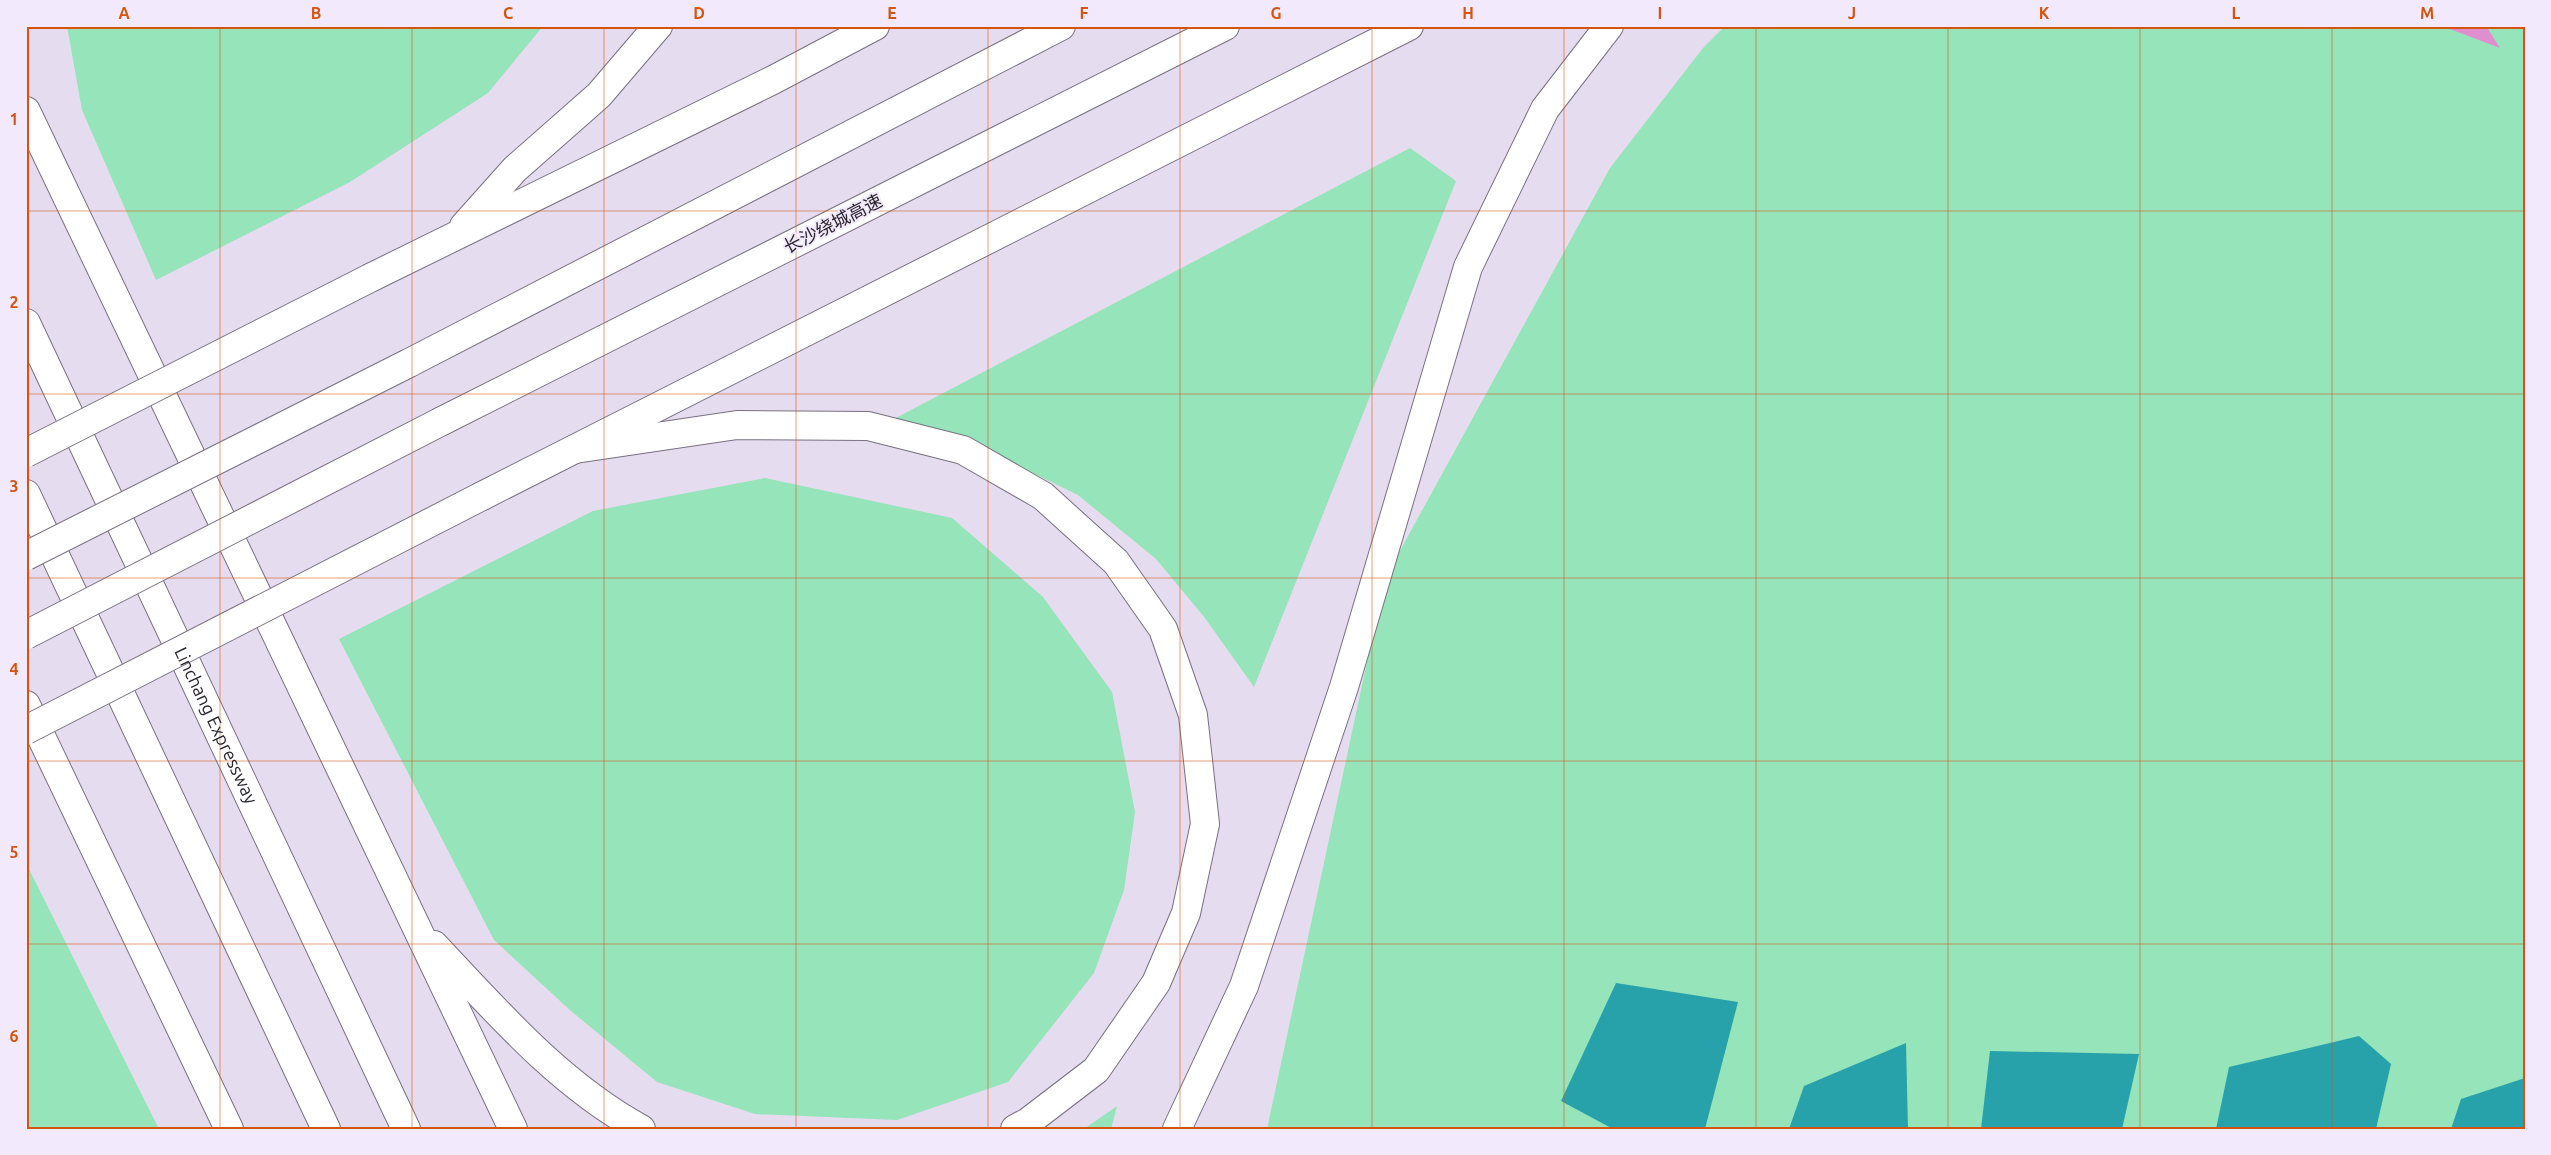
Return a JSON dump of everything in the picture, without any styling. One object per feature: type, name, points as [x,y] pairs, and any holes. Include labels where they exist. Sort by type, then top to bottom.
[{"type":"highway","points":[[454,237],[515,169],[599,95],[658,26]]},
{"type":"highway","points":[[26,453],[372,277],[773,80],[875,26]]},
{"type":"highway","points":[[26,556],[408,363],[1061,26]]},
{"type":"highway","name":"长沙绕城高速","points":[[26,635],[442,421],[1225,26]]},
{"type":"highway","points":[[26,730],[482,496],[1409,26]]},
{"type":"highway","points":[[1177,1129],[1244,986],[1344,687],[1468,267],[1545,109],[1609,26]]},
{"type":"highway","points":[[28,109],[513,1129]]},
{"type":"highway","name":"Linchang Expressway","points":[[26,323],[406,1129]]},
{"type":"highway","points":[[575,449],[738,425],[756,425],[868,426],[963,450],[1043,496],[1116,562],[1163,629],[1193,714],[1205,824],[1186,913],[1156,983],[1096,1070],[1028,1122],[1015,1129]]},
{"type":"highway","points":[[26,494],[326,1129]]},
{"type":"highway","points":[[26,705],[229,1129]]},
{"type":"highway","points":[[416,926],[524,1041],[610,1112],[641,1129]]},
{"type":"highway","points":[[202,1073],[209,1129]]},
{"type":"green space","points":[[67,26],[543,26],[488,93],[350,182],[156,280],[82,110]]},
{"type":"green space","points":[[1725,26],[2525,26],[2525,1129],[1267,1129],[1385,578],[1610,168],[1703,48]]},
{"type":"green space","points":[[1410,148],[1456,181],[1254,687],[1205,618],[1156,559],[1078,495],[986,450],[892,420]]},
{"type":"green space","points":[[765,478],[952,518],[1043,597],[1112,692],[1135,812],[1124,890],[1094,973],[1008,1082],[897,1120],[755,1114],[657,1082],[571,1011],[494,940],[339,639],[593,511]]},
{"type":"green space","points":[[26,863],[159,1129],[26,1129]]},
{"type":"green space","points":[[1117,1106],[1111,1129],[1084,1129]]},
{"type":"water","points":[[1616,983],[1738,1002],[1705,1129],[1613,1129],[1561,1101]]},
{"type":"water","points":[[2359,1036],[2391,1064],[2376,1129],[2216,1129],[2229,1067]]},
{"type":"water","points":[[1906,1043],[1908,1129],[1789,1129],[1804,1086]]},
{"type":"water","points":[[1990,1051],[2139,1054],[2122,1129],[1981,1129]]},
{"type":"water","points":[[2525,1078],[2525,1129],[2451,1129],[2461,1099]]},
{"type":"building","points":[[2442,26],[2486,26],[2500,48]]}]
